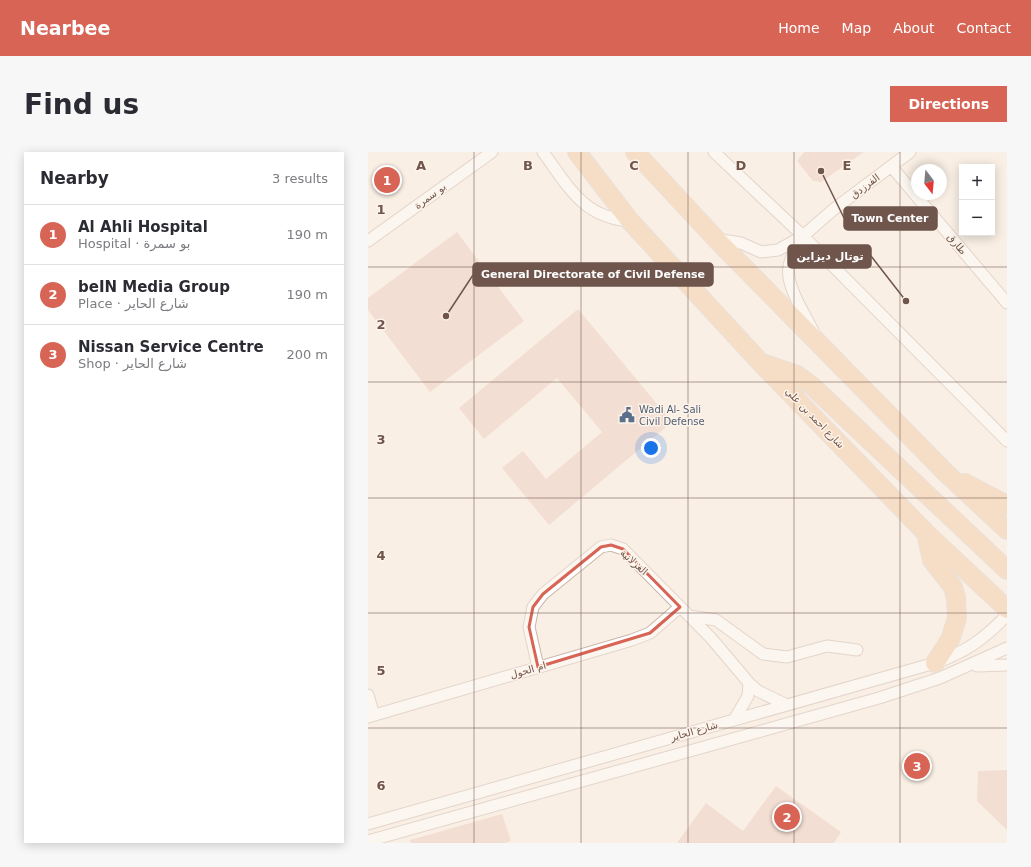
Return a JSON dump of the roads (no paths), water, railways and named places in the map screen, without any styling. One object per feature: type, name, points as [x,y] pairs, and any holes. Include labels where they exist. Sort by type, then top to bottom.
[{"type":"main road","name":"شارع احمد بن علي","points":[[577,152],[630,221],[760,362],[926,533],[1007,608]]},
{"type":"main road","points":[[635,152],[716,239],[819,342],[946,473],[1007,530]]},
{"type":"main road","points":[[760,362],[797,375],[812,386],[1007,570]]},
{"type":"main road","points":[[946,473],[1007,505]]},
{"type":"main road","points":[[926,533],[932,560],[953,587],[956,598],[958,618],[950,640],[935,663]]},
{"type":"street","name":"بو سمرة","points":[[368,241],[492,152]]},
{"type":"street","points":[[543,152],[580,200],[595,213],[615,220],[630,221]]},
{"type":"street","points":[[714,152],[803,236],[1007,441]]},
{"type":"street","name":"الفرزدق","points":[[716,239],[742,243],[765,252],[778,250],[803,236],[910,152]]},
{"type":"street","name":"طارق","points":[[891,166],[1007,303]]},
{"type":"street","name":"الفرزدق","points":[[803,236],[790,262],[788,274],[792,289],[819,342]]},
{"type":"street","name":"الغزلانية","points":[[538,667],[529,627],[533,607],[542,594],[601,548],[611,545],[623,549],[711,638],[750,684],[758,691],[787,705]]},
{"type":"street","name":"ام الحول","points":[[371,716],[642,637],[658,627],[680,607]]},
{"type":"street","name":"شارع الحاير","points":[[368,824],[935,663],[952,657],[980,641],[1007,615]]},
{"type":"street","points":[[689,616],[716,620],[762,654],[787,658],[827,646],[857,650]]},
{"type":"street","name":"شارع الحاير","points":[[368,841],[885,696],[940,678],[970,666],[1007,648]]},
{"type":"street","points":[[970,666],[1007,665]]},
{"type":"street","points":[[734,720],[748,696],[750,684]]},
{"type":"street","points":[[368,695],[371,716]]},
{"type":"place","name":"Town Center","points":[[821,171]]},
{"type":"place","name":"Al Ahli Hospital","points":[[387,180]]},
{"type":"place","name":"توتال ديزاين","points":[[906,301]]},
{"type":"place","name":"General Directorate of Civil Defense","points":[[446,316]]},
{"type":"place","name":"Wadi Al- Sali Civil Defense","points":[[627,415]]},
{"type":"place","name":"Nissan Service Centre","points":[[917,766]]},
{"type":"place","name":"beIN Media Group","points":[[787,817]]}]
